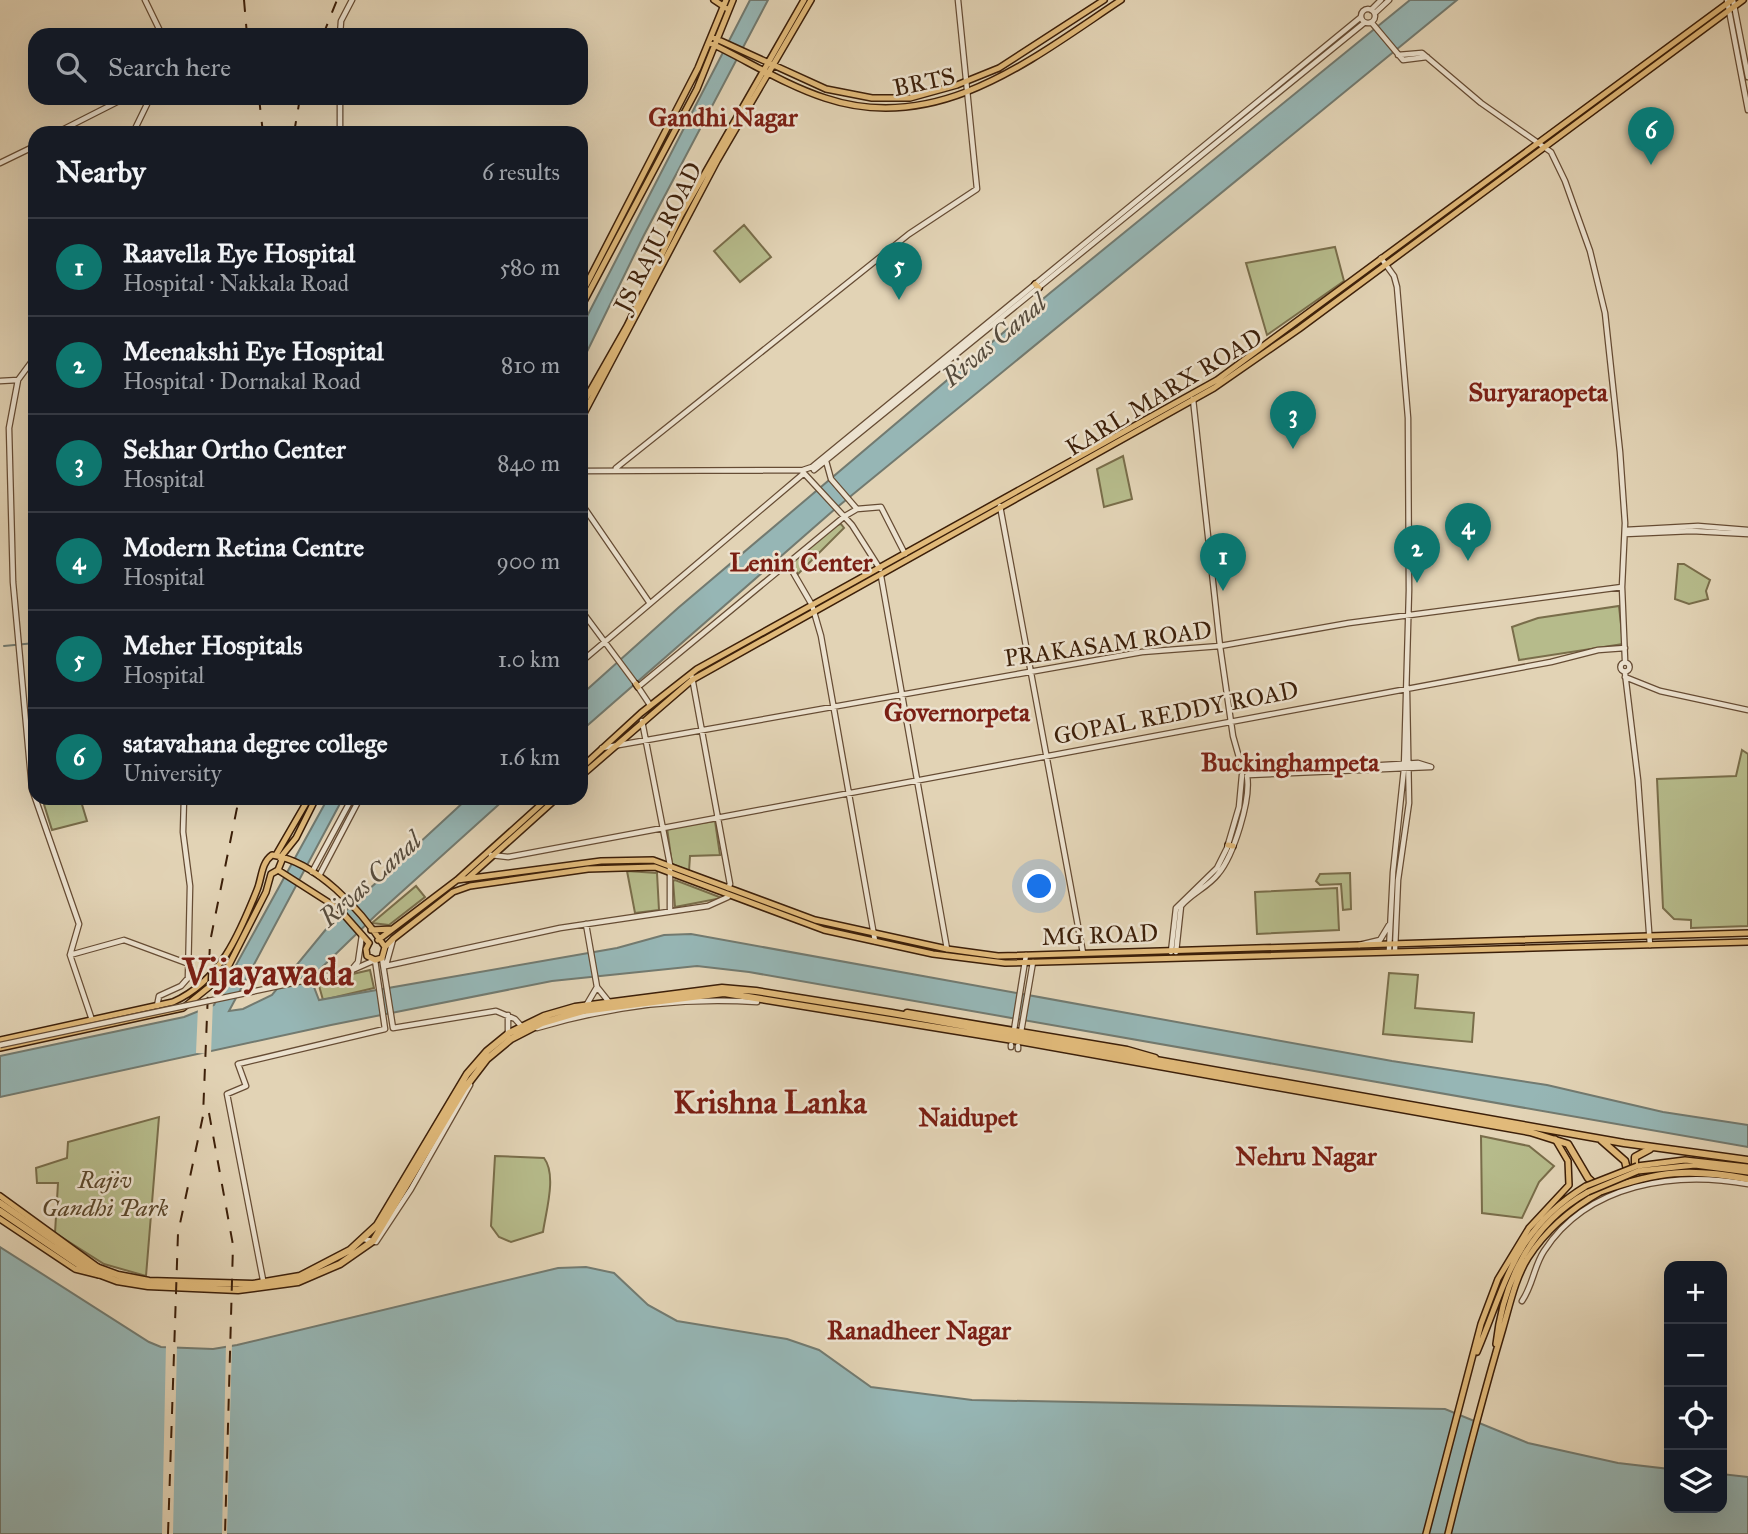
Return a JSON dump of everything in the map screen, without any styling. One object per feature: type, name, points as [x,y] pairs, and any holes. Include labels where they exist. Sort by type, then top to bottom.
[{"type":"highway","points":[[0,1211],[87,1267],[134,1284],[194,1289],[263,1285],[317,1275],[340,1264],[373,1241],[477,1070],[531,1021],[587,1004],[694,990],[742,988],[1171,1064],[1554,1139],[1564,1142],[1576,1154],[1588,1178],[1602,1191],[1625,1183],[1638,1172],[1688,1170],[1748,1181]]},
{"type":"highway","points":[[99,1273],[149,1281],[263,1285],[318,1268],[363,1239],[388,1209],[467,1074],[507,1034],[583,1011],[706,994],[740,994],[1652,1148],[1748,1160]]},
{"type":"highway","points":[[891,1013],[1018,1028],[1127,1050],[1171,1064]]},
{"type":"highway","points":[[1451,1128],[1452,1118]]},
{"type":"highway","points":[[1564,1142],[1567,1133]]},
{"type":"highway","points":[[1600,1139],[1625,1161],[1628,1172],[1625,1183]]},
{"type":"highway","points":[[1638,1172],[1634,1165],[1635,1157],[1652,1148]]},
{"type":"highway","points":[[0,1203],[87,1267]]},
{"type":"main road","points":[[713,0],[726,5]]},
{"type":"main road","points":[[588,294],[697,89],[726,5],[733,0]]},
{"type":"main road","name":"JS RAJU ROAD","points":[[588,395],[627,326],[681,215],[766,71],[804,0]]},
{"type":"main road","name":"JS RAJU ROAD","points":[[770,64],[811,0]]},
{"type":"main road","name":"BRTS","points":[[713,41],[826,89],[872,98],[919,96],[967,81],[1012,61],[1104,0]]},
{"type":"main road","name":"BRTS","points":[[746,57],[766,71],[822,97],[871,107],[910,106],[968,91],[1004,77],[1121,0]]},
{"type":"main road","name":"KARL MARX ROAD","points":[[1384,261],[1539,143],[1730,4],[1743,0]]},
{"type":"main road","name":"KARL MARX ROAD","points":[[814,609],[905,554],[1193,398],[1546,146],[1730,4]]},
{"type":"main road","points":[[588,282],[713,41]]},
{"type":"main road","name":"JS RAJU ROAD","points":[[588,406],[766,71]]},
{"type":"main road","name":"KARL MARX ROAD","points":[[588,761],[691,676],[881,576],[999,505]]},
{"type":"main road","name":"KARL MARX ROAD","points":[[588,770],[652,708]]},
{"type":"main road","points":[[280,871],[279,858],[306,805]]},
{"type":"main road","points":[[279,858],[296,838],[312,805]]},
{"type":"main road","points":[[271,874],[280,871],[339,909],[363,936],[368,956],[379,959],[393,939],[444,899],[470,886],[468,878],[541,805]]},
{"type":"main road","points":[[367,944],[379,940],[395,928],[548,805]]},
{"type":"main road","points":[[0,1044],[181,999],[220,967],[251,904],[267,858],[290,861],[313,872],[349,902],[385,947]]},
{"type":"main road","name":"MG ROAD","points":[[470,886],[607,860],[653,860],[728,897],[824,930],[973,961],[1173,950],[1748,943]]},
{"type":"main road","points":[[263,869],[271,874]]},
{"type":"main road","name":"MG ROAD","points":[[670,869],[729,886],[815,920],[947,949],[1029,958],[1173,960],[1392,947],[1413,943],[1748,933]]},
{"type":"main road","points":[[0,1044],[94,1028],[183,1008],[224,973],[266,892],[271,874]]},
{"type":"main road","name":"MG ROAD","points":[[457,880],[498,879]]},
{"type":"main road","points":[[371,930],[395,928]]},
{"type":"main road","points":[[1715,934],[1715,943]]},
{"type":"main road","points":[[92,1020],[94,1028]]},
{"type":"main road","points":[[1426,1534],[1485,1314],[1508,1259],[1529,1228],[1569,1185],[1568,1161],[1554,1139]]},
{"type":"main road","points":[[1472,1364],[1504,1280],[1521,1248],[1543,1221],[1587,1189],[1685,1160],[1748,1167]]},
{"type":"main road","points":[[1638,1172],[1695,1165],[1748,1172]]},
{"type":"main road","points":[[1494,1356],[1502,1305],[1515,1268],[1545,1227],[1587,1189]]},
{"type":"main road","points":[[1448,1534],[1514,1288],[1528,1258],[1560,1219],[1602,1191]]},
{"type":"main road","points":[[0,1196],[88,1258],[99,1273]]},
{"type":"main road","points":[[0,1219],[75,1269],[99,1273]]},
{"type":"street","points":[[145,0],[159,28]]},
{"type":"street","points":[[340,28],[341,21],[352,0]]},
{"type":"street","points":[[615,469],[909,234],[977,190],[958,0]]},
{"type":"street","points":[[1373,25],[1373,11],[1381,0]]},
{"type":"street","points":[[809,478],[813,469],[1362,20],[1365,10],[1373,11],[1389,0]]},
{"type":"street","points":[[1730,4],[1748,77]]},
{"type":"street","points":[[1730,4],[1748,110]]},
{"type":"street","points":[[1362,20],[1373,25],[1397,54],[1409,60],[1427,57],[1481,103],[1546,146],[1565,181],[1591,255],[1605,313],[1625,532],[1622,587],[1625,660],[1622,662],[1638,780],[1650,945]]},
{"type":"street","points":[[69,126],[111,105]]},
{"type":"street","points":[[136,126],[147,105]]},
{"type":"street","points":[[340,105],[340,126]]},
{"type":"street","points":[[0,163],[28,149]]},
{"type":"street","points":[[1384,261],[1397,288],[1408,418],[1407,766],[1404,849],[1392,947]]},
{"type":"street","points":[[588,471],[803,472],[813,469],[1037,286]]},
{"type":"street","points":[[28,366],[18,380],[9,428],[13,582],[28,741]]},
{"type":"street","points":[[0,381],[18,380]]},
{"type":"street","points":[[1173,960],[1176,908],[1217,868],[1231,845],[1245,801],[1246,773],[1231,722],[1220,646],[1193,398]]},
{"type":"street","points":[[826,461],[831,479]]},
{"type":"street","points":[[813,469],[831,479],[857,509]]},
{"type":"street","points":[[803,472],[845,516],[880,569]]},
{"type":"street","points":[[588,656],[803,472]]},
{"type":"street","points":[[999,505],[1083,953]]},
{"type":"street","points":[[637,686],[857,509],[881,507],[905,554]]},
{"type":"street","points":[[588,513],[649,602]]},
{"type":"street","points":[[1625,532],[1748,532]]},
{"type":"street","points":[[788,562],[814,609],[875,941]]},
{"type":"street","points":[[881,576],[933,883],[947,949]]},
{"type":"street","name":"PRAKASAM ROAD","points":[[601,748],[1142,652],[1220,646],[1408,616],[1622,587]]},
{"type":"street","points":[[588,619],[652,708]]},
{"type":"street","name":"GOPAL REDDY ROAD","points":[[489,855],[509,857],[1551,662],[1598,650],[1625,648]]},
{"type":"street","points":[[1625,675],[1660,691],[1748,710]]},
{"type":"street","points":[[691,676],[703,730],[729,886]]},
{"type":"street","points":[[642,720],[670,869],[670,909]]},
{"type":"street","points":[[1246,773],[1407,766]]},
{"type":"street","points":[[1392,947],[1396,847],[1407,766]]},
{"type":"street","points":[[38,805],[79,924],[70,955],[92,1020]]},
{"type":"street","points":[[157,1006],[159,996],[185,983],[189,964],[190,886],[189,859],[183,832],[184,805]]},
{"type":"street","points":[[313,872],[348,805]]},
{"type":"street","points":[[313,872],[356,805]]},
{"type":"street","points":[[1396,847],[1404,849]]},
{"type":"street","points":[[386,965],[586,924],[670,909],[708,906],[728,897]]},
{"type":"street","points":[[1359,946],[1363,942],[1380,940],[1391,920]]},
{"type":"street","points":[[586,924],[597,987],[610,1002]]},
{"type":"street","points":[[1396,928],[1401,939],[1413,943]]},
{"type":"street","points":[[358,962],[363,936]]},
{"type":"street","points":[[383,979],[393,939]]},
{"type":"street","points":[[70,955],[118,940],[158,950],[189,964]]},
{"type":"street","points":[[349,971],[358,962],[367,944]]},
{"type":"street","points":[[1018,1028],[1029,958]]},
{"type":"street","points":[[1018,1028],[1029,988],[1029,958]]},
{"type":"street","points":[[0,1044],[349,971],[379,959]]},
{"type":"street","points":[[378,970],[379,959]]},
{"type":"street","points":[[379,959],[388,1017],[393,1028],[496,1012],[531,1021]]},
{"type":"street","points":[[369,964],[378,970],[383,979]]},
{"type":"street","points":[[587,1004],[597,987]]},
{"type":"street","points":[[363,1239],[376,1242],[396,1214],[469,1087],[484,1066],[512,1040],[533,1029],[597,1012],[724,1000],[757,1002]]},
{"type":"street","points":[[510,1016],[523,1028]]},
{"type":"street","points":[[507,1034],[510,1016]]},
{"type":"street","points":[[263,1285],[226,1098],[229,1092],[246,1086],[238,1064],[384,1029],[388,1017]]},
{"type":"street","points":[[1522,1301],[1533,1282],[1544,1252],[1566,1226],[1605,1199],[1673,1178],[1748,1181]]},
{"type":"green space","points":[[744,225],[771,257],[740,282],[714,251]]},
{"type":"green space","points":[[1335,247],[1344,281],[1267,335],[1246,263]]},
{"type":"green space","points":[[1123,456],[1132,499],[1104,507],[1097,469]]},
{"type":"green space","points":[[841,524],[844,528],[798,574],[789,562],[836,525]]},
{"type":"green space","points":[[1678,564],[1684,564],[1710,580],[1706,591],[1708,599],[1689,604],[1675,599]]},
{"type":"green space","points":[[1619,606],[1623,644],[1519,660],[1512,627],[1538,618]]},
{"type":"green space","points":[[1742,750],[1748,754],[1748,926],[1691,928],[1691,920],[1674,919],[1663,908],[1657,779],[1736,776]]},
{"type":"green space","points":[[44,805],[82,805],[87,821],[52,830]]},
{"type":"green space","points":[[715,821],[720,855],[690,856],[689,871],[672,864],[667,828]]},
{"type":"green space","points":[[627,871],[657,873],[659,910],[635,913]]},
{"type":"green space","points":[[1350,873],[1351,909],[1343,910],[1341,884],[1320,885],[1316,881],[1320,874]]},
{"type":"green space","points":[[675,880],[722,898],[675,907]]},
{"type":"green space","points":[[416,886],[425,897],[389,925],[372,923]]},
{"type":"green space","points":[[1337,888],[1339,930],[1257,934],[1255,892]]},
{"type":"green space","points":[[370,970],[374,988],[323,1000],[318,982]]},
{"type":"green space","points":[[1389,973],[1418,975],[1415,1008],[1474,1013],[1472,1042],[1383,1034]]},
{"type":"green space","name":"Rajiv Gandhi Park","points":[[159,1117],[146,1276],[104,1264],[55,1233],[58,1183],[37,1183],[36,1168],[67,1158],[68,1142]]},
{"type":"green space","points":[[1481,1136],[1529,1146],[1554,1166],[1539,1182],[1522,1218],[1482,1213]]},
{"type":"green space","points":[[495,1156],[544,1158],[548,1165],[550,1183],[543,1232],[511,1242],[499,1237],[491,1226]]},
{"type":"water","points":[[750,0],[768,0],[643,237],[588,350],[588,314]]},
{"type":"water","points":[[1410,0],[1457,0],[835,509],[588,725],[588,689],[678,608],[1050,293]]},
{"type":"water","points":[[324,805],[339,805],[229,1011],[243,1009],[272,995],[327,928],[460,805],[498,805],[315,974],[314,987],[319,1000],[617,948],[664,935],[691,934],[1392,1061],[1547,1085],[1663,1112],[1748,1125],[1748,1147],[749,972],[697,966],[552,981],[331,1025],[0,1097],[0,1056],[184,1017],[214,1005]]},
{"type":"water","points":[[0,1247],[161,1347],[213,1349],[237,1345],[558,1268],[586,1267],[614,1273],[648,1305],[677,1321],[787,1339],[819,1350],[871,1387],[972,1400],[1445,1409],[1528,1443],[1618,1463],[1664,1468],[1664,1513],[1727,1513],[1727,1475],[1748,1477],[1748,1534],[0,1534]]},
{"type":"pier","points":[[213,1000],[211,1054],[196,1053],[198,1007]]},
{"type":"pier","points":[[232,1342],[227,1534],[222,1534],[226,1343]]},
{"type":"pier","points":[[166,1344],[177,1344],[173,1534],[162,1534]]},
{"type":"waterway","points":[[4,646],[28,644]]},
{"type":"tunnel","points":[[1560,1209],[1569,1218]]},
{"type":"railway","points":[[244,0],[246,28]]},
{"type":"railway","points":[[326,28],[337,0]]},
{"type":"railway","points":[[260,105],[262,126]]},
{"type":"railway","points":[[295,126],[299,105]]},
{"type":"railway","points":[[168,1534],[178,1233],[203,1116],[210,942],[238,805]]},
{"type":"railway","points":[[209,1113],[233,1245],[225,1534]]},
{"type":"place","name":"satavahana degree college","points":[[1651,165]]},
{"type":"place","name":"Meher Hospitals","points":[[899,300]]},
{"type":"place","name":"Sekhar Ortho Center","points":[[1293,449]]},
{"type":"place","name":"Modern Retina Centre","points":[[1468,561]]},
{"type":"place","name":"Meenakshi Eye Hospital","points":[[1417,583]]},
{"type":"place","name":"Raavella Eye Hospital","points":[[1223,591]]},
{"type":"district","name":"Gandhi Nagar","points":[[723,117]]},
{"type":"district","name":"Suryaraopeta","points":[[1538,392]]},
{"type":"district","name":"Lenin Center","points":[[801,562]]},
{"type":"district","name":"Governorpeta","points":[[957,712]]},
{"type":"district","name":"Buckinghampeta","points":[[1290,762]]},
{"type":"district","name":"Vijayawada","points":[[268,972]]},
{"type":"district","name":"Krishna Lanka","points":[[770,1102]]},
{"type":"district","name":"Naidupet","points":[[968,1117]]},
{"type":"district","name":"Nehru Nagar","points":[[1306,1156]]},
{"type":"district","name":"Ranadheer Nagar","points":[[919,1330]]},
{"type":"water label","name":"Rivas Canal","points":[[994,340]]},
{"type":"water label","name":"Rivas Canal","points":[[370,879]]}]
